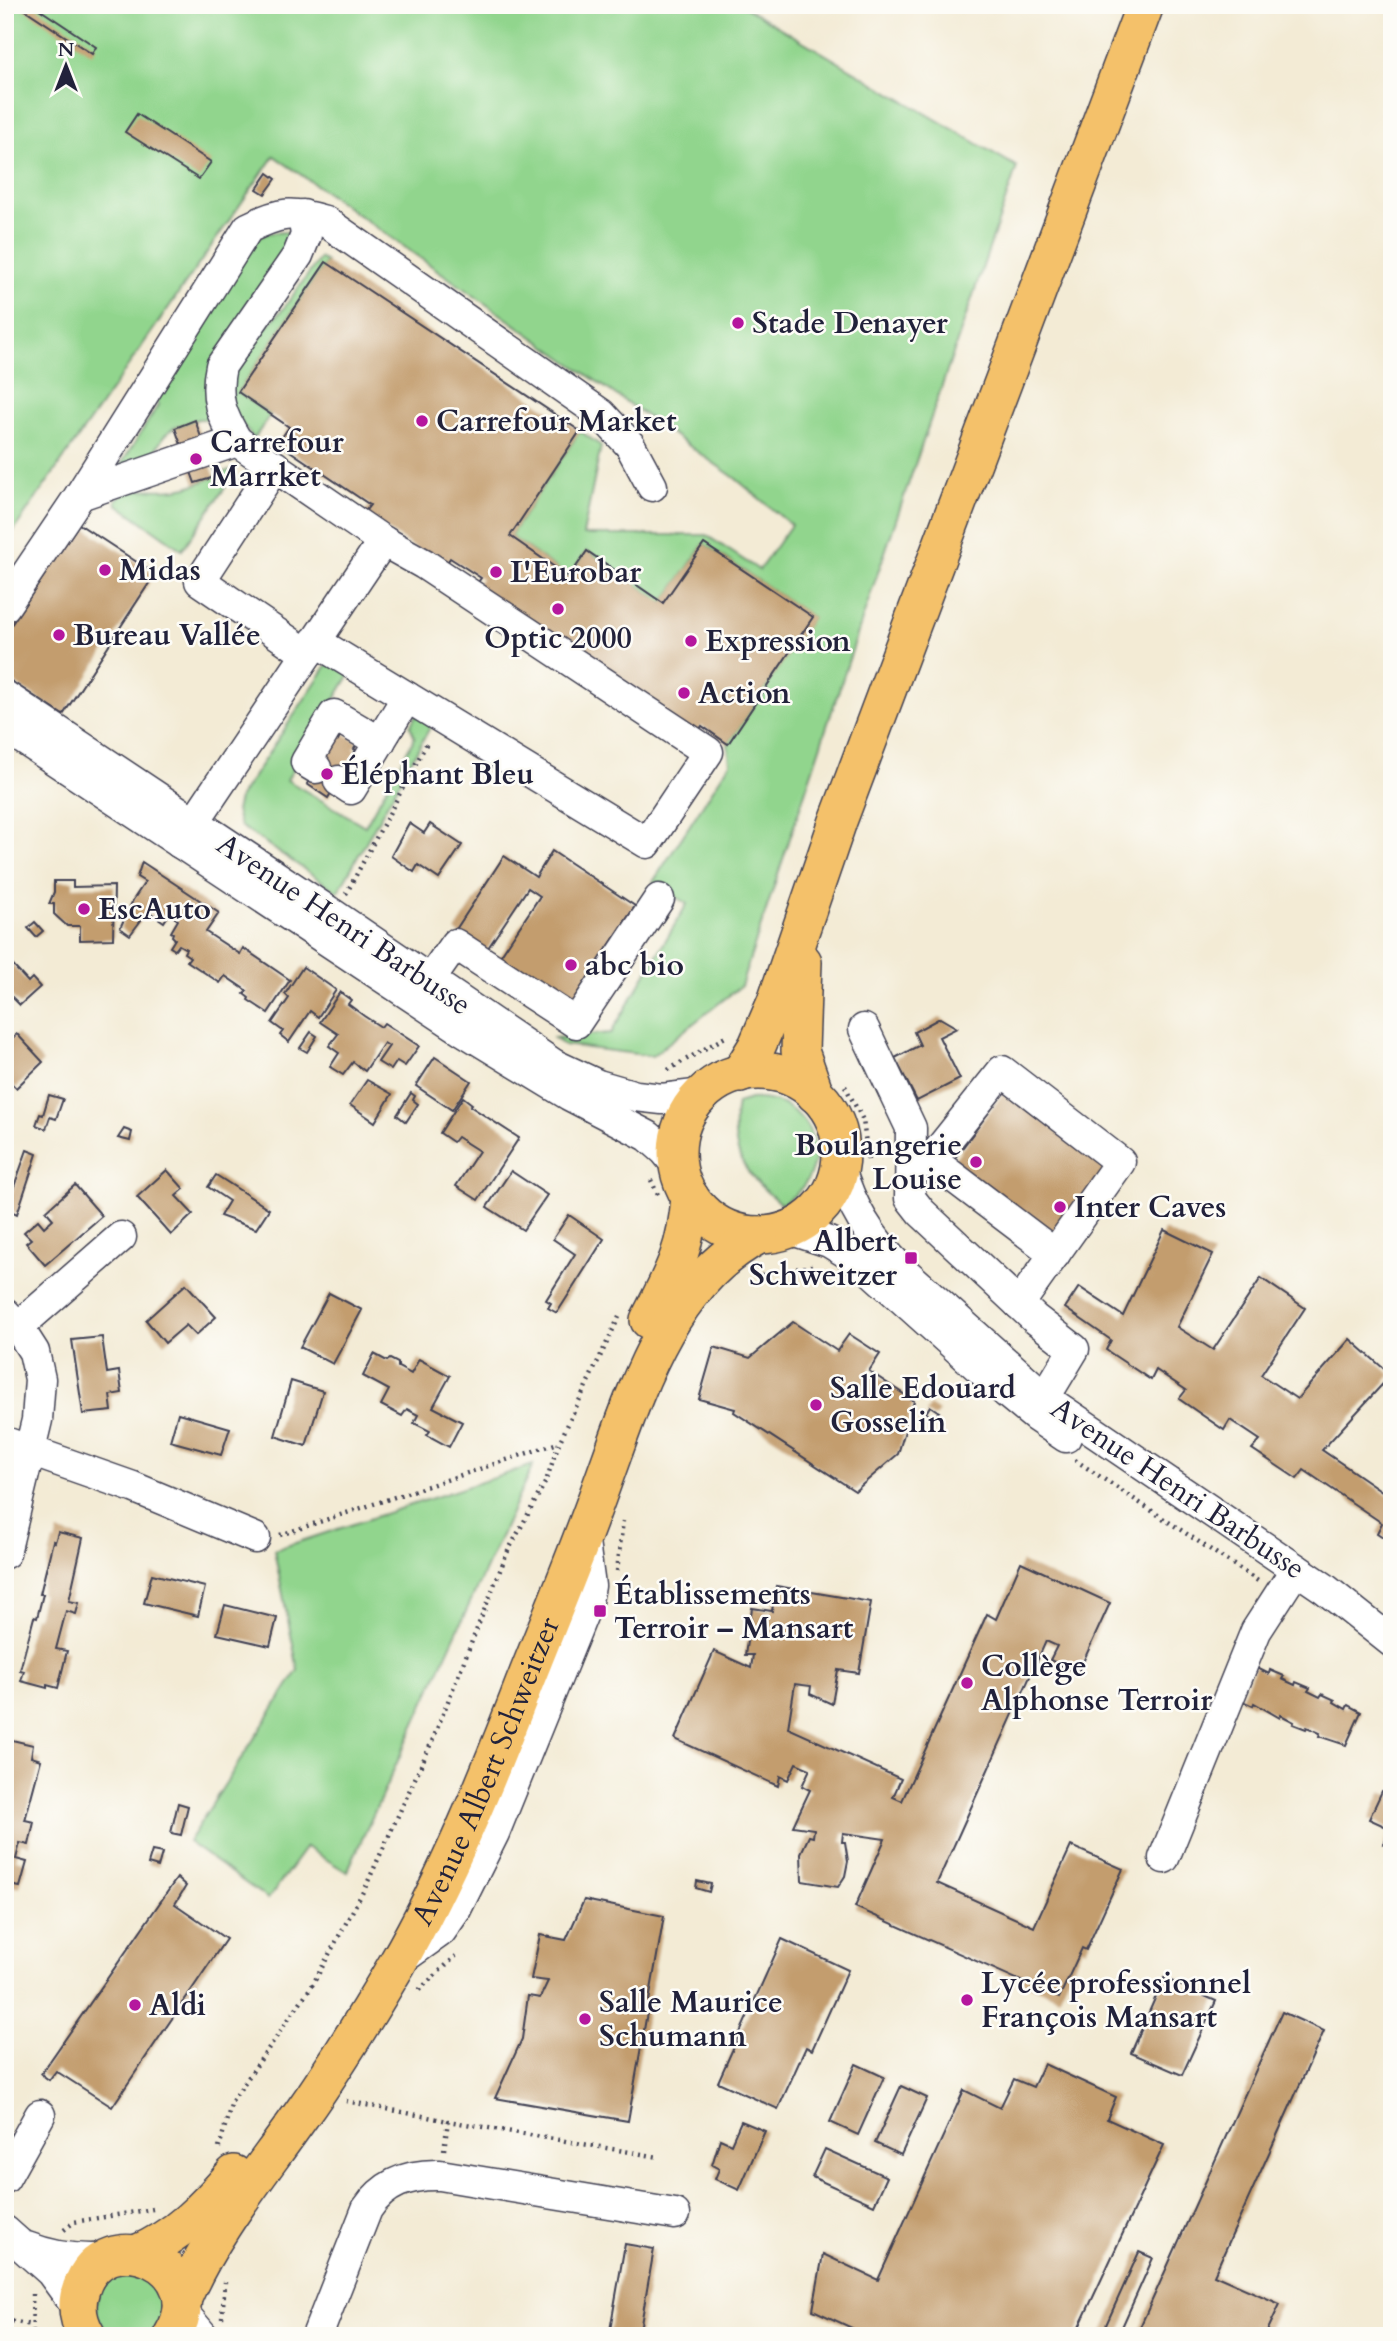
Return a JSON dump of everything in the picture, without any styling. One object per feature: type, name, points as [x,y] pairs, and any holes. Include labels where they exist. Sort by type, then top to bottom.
[{"type":"main road","points":[[740,1074],[763,1032],[807,916],[838,821],[1146,5]]},
{"type":"main road","points":[[807,916],[799,1038],[802,1061],[829,1087],[829,1111],[841,1146],[854,1167],[808,1219],[774,1232],[737,1232],[716,1223],[669,1185],[681,1132],[690,1111],[714,1085],[740,1074],[762,1072],[783,1075],[804,1085],[829,1087]]},
{"type":"main road","name":"Avenue Albert Schweitzer","points":[[78,2324],[83,2283],[92,2270],[158,2244],[190,2221],[214,2198],[262,2140],[355,1998],[428,1866],[471,1774],[566,1533],[631,1358],[678,1263],[688,1223],[669,1185]]},
{"type":"main road","name":"Avenue Albert Schweitzer","points":[[192,2322],[191,2278],[213,2240],[315,2095],[398,1961],[470,1819],[635,1396],[666,1329],[682,1304],[726,1255],[774,1232]]},
{"type":"main road","points":[[123,2256],[152,2258],[169,2271],[178,2284],[192,2322]]},
{"type":"street","points":[[275,466],[200,581],[311,647],[407,697],[647,843],[708,752],[424,564],[383,541],[275,466],[237,441],[223,418],[218,383],[221,366],[298,255],[306,235],[303,215]]},
{"type":"street","points":[[5,606],[80,495],[248,228],[273,216],[303,215],[325,220],[601,414],[631,445],[652,486]]},
{"type":"street","points":[[80,495],[237,441]]},
{"type":"street","points":[[187,833],[383,541]]},
{"type":"street","name":"Avenue Henri Barbusse","points":[[5,696],[187,833],[423,990],[553,1086],[648,1136],[665,1151],[669,1185]]},
{"type":"street","points":[[380,742],[334,715],[306,762],[351,789],[380,742],[407,697]]},
{"type":"street","name":"Avenue Henri Barbusse","points":[[5,727],[334,915],[423,990],[583,1079],[625,1094],[651,1099],[675,1099],[703,1094]]},
{"type":"street","points":[[423,990],[455,944],[576,1023],[659,899]]},
{"type":"street","points":[[864,1028],[911,1128],[921,1163],[1055,1254]]},
{"type":"street","points":[[1019,1304],[1120,1162],[1002,1071],[921,1163],[911,1198],[920,1212],[1019,1304],[1074,1349],[1040,1406]]},
{"type":"street","name":"Avenue Henri Barbusse","points":[[854,1167],[855,1210],[892,1260],[1040,1406]]},
{"type":"street","name":"Avenue Henri Barbusse","points":[[774,1232],[829,1242],[860,1261],[1040,1406],[1392,1643]]},
{"type":"street","points":[[5,1553],[18,1446],[39,1408],[40,1379],[34,1352],[11,1320],[121,1237]]},
{"type":"street","points":[[18,1446],[133,1487],[255,1538]]},
{"type":"street","points":[[1164,1858],[1256,1631],[1291,1576]]},
{"type":"street","points":[[5,2178],[40,2115]]},
{"type":"street","points":[[317,2336],[361,2222],[374,2198],[389,2187],[411,2177],[440,2175],[675,2214]]},
{"type":"street","points":[[13,2237],[57,2257],[84,2260],[123,2256]]},
{"type":"street","points":[[13,2237],[51,2272],[78,2324]]},
{"type":"path","points":[[334,915],[441,717]]},
{"type":"path","points":[[657,1077],[738,1029]]},
{"type":"path","points":[[829,1087],[863,1120],[854,1167]]},
{"type":"path","points":[[746,1279],[763,1273],[819,1265]]},
{"type":"path","points":[[218,2154],[232,2101],[307,1994],[365,1888],[433,1738],[507,1553],[546,1481],[559,1443],[624,1308]]},
{"type":"path","points":[[255,1538],[281,1535],[559,1443]]},
{"type":"path","points":[[341,2100],[659,2157]]},
{"type":"path","points":[[440,2175],[449,2120]]},
{"type":"path","points":[[61,2236],[65,2228],[74,2222],[164,2206]]},
{"type":"path","points":[[192,2322],[223,2315],[226,2277]]},
{"type":"path","points":[[33,2336],[34,2289]]},
{"type":"path","points":[[5,2320],[32,2325]]},
{"type":"green space","name":"Stade Denayer","points":[[5,5],[741,5],[1017,167],[871,593],[741,986],[652,1056],[564,1045],[554,1038],[611,1033],[687,904],[653,882],[730,763],[728,744],[812,617],[704,544],[663,603],[587,551],[569,577],[510,536],[580,431],[601,446],[583,535],[706,535],[759,570],[791,525],[735,478],[274,156],[5,543]]},
{"type":"green space","points":[[288,232],[290,241],[212,419],[198,419],[174,428],[165,435],[150,458],[117,471],[158,405],[155,393],[257,238],[268,233]]},
{"type":"green space","points":[[320,258],[326,262],[238,392],[270,415],[254,439],[229,407],[232,364],[283,309]]},
{"type":"green space","points":[[230,470],[235,473],[182,550],[117,504],[116,500],[131,492],[183,488]]},
{"type":"green space","points":[[329,662],[350,674],[287,780],[365,826],[415,737],[410,726],[416,715],[432,724],[338,892],[240,826],[236,811],[239,798]]},
{"type":"green space","points":[[750,1099],[773,1101],[791,1109],[804,1122],[812,1138],[815,1156],[810,1174],[799,1190],[781,1204],[748,1172],[737,1149],[737,1103]]},
{"type":"green space","points":[[533,1465],[347,1872],[306,1847],[268,1899],[188,1842],[298,1670],[274,1550]]},
{"type":"green space","points":[[134,2272],[157,2284],[163,2299],[162,2315],[148,2336],[113,2336],[103,2327],[98,2317],[98,2296],[111,2280]]},
{"type":"building","points":[[18,5],[33,5],[96,47],[92,54]]},
{"type":"building","points":[[137,114],[211,162],[199,179],[125,132]]},
{"type":"building","points":[[268,173],[276,179],[265,194],[257,189]]},
{"type":"building","points":[[326,262],[580,431],[510,536],[569,577],[587,551],[663,603],[704,544],[813,617],[728,744],[702,726],[695,736],[474,588],[481,578],[450,558],[444,567],[363,514],[370,505],[278,443],[289,427],[238,392]]},
{"type":"building","points":[[195,420],[215,477],[195,483],[175,428]]},
{"type":"building","points":[[79,524],[155,574],[63,715],[5,677],[5,634]]},
{"type":"building","name":"Éléphant Bleu","points":[[342,732],[358,742],[328,798],[307,784],[335,738],[338,740]]},
{"type":"building","points":[[409,823],[424,833],[430,824],[462,845],[439,879],[418,865],[414,872],[391,856]]},
{"type":"building","points":[[552,851],[635,906],[568,1008],[497,961],[540,896],[528,888],[486,951],[455,931],[504,856],[536,877]]},
{"type":"building","points":[[142,862],[219,913],[206,932],[240,954],[243,948],[290,980],[268,1013],[248,1000],[244,994],[247,991],[225,976],[220,983],[187,961],[190,957],[184,953],[186,949],[179,945],[175,950],[170,947],[175,939],[171,932],[178,920],[169,914],[164,922],[148,911],[130,935],[120,928],[145,882],[137,877]]},
{"type":"building","name":"EscAuto","points":[[54,881],[73,881],[73,887],[114,886],[113,939],[80,940],[80,926],[67,926],[54,914],[54,904],[49,904],[54,892]]},
{"type":"building","points":[[35,922],[43,931],[36,937],[28,928]]},
{"type":"building","points":[[5,957],[28,982],[32,978],[40,987],[20,1005],[11,996],[7,999],[5,997]]},
{"type":"building","points":[[303,967],[336,990],[318,1017],[310,1011],[289,1042],[280,1035],[283,1031],[272,1023],[289,998],[285,994]]},
{"type":"building","points":[[340,992],[351,1000],[348,1004],[364,1016],[381,1027],[384,1023],[419,1046],[405,1066],[397,1061],[391,1070],[378,1062],[389,1046],[384,1043],[365,1071],[353,1062],[343,1075],[330,1067],[339,1053],[329,1046],[338,1034],[320,1022]]},
{"type":"building","points":[[940,1018],[957,1028],[939,1037],[960,1079],[917,1101],[895,1058],[920,1045],[914,1032]]},
{"type":"building","points":[[311,1032],[317,1036],[307,1052],[300,1048]]},
{"type":"building","points":[[17,1034],[43,1062],[16,1088],[5,1077],[5,1039],[8,1042]]},
{"type":"building","points":[[435,1057],[471,1081],[452,1110],[416,1086]]},
{"type":"building","points":[[367,1080],[392,1094],[375,1122],[350,1105]]},
{"type":"building","points":[[1004,1092],[1107,1169],[1051,1243],[949,1166]]},
{"type":"building","points":[[411,1093],[418,1104],[406,1122],[397,1115]]},
{"type":"building","points":[[49,1095],[63,1099],[56,1119],[50,1117],[46,1129],[36,1125],[40,1114],[43,1115]]},
{"type":"building","points":[[463,1097],[472,1104],[470,1106],[519,1138],[478,1200],[456,1186],[479,1151],[457,1137],[453,1142],[440,1133]]},
{"type":"building","points":[[124,1129],[132,1132],[130,1141],[118,1138]]},
{"type":"building","points":[[27,1150],[37,1154],[17,1214],[6,1209]]},
{"type":"building","points":[[167,1170],[184,1189],[176,1196],[193,1214],[171,1235],[137,1197]]},
{"type":"building","points":[[511,1171],[547,1195],[523,1230],[487,1207]]},
{"type":"building","points":[[216,1175],[269,1209],[256,1229],[220,1216],[229,1201],[208,1187]]},
{"type":"building","points":[[75,1185],[102,1216],[45,1265],[26,1243],[31,1239],[24,1232],[38,1220],[44,1227],[53,1219],[46,1211]]},
{"type":"building","points":[[569,1215],[604,1239],[557,1313],[548,1308],[551,1303],[546,1300],[575,1254],[553,1239]]},
{"type":"building","points":[[1164,1230],[1213,1254],[1177,1327],[1213,1350],[1261,1278],[1305,1308],[1261,1375],[1297,1399],[1350,1339],[1391,1375],[1322,1450],[1392,1498],[1392,1543],[1377,1533],[1382,1523],[1304,1470],[1297,1479],[1252,1449],[1260,1440],[1230,1420],[1224,1430],[1179,1399],[1186,1390],[1156,1370],[1151,1380],[1106,1350],[1111,1340],[1065,1308],[1079,1287],[1123,1316]]},
{"type":"building","points":[[186,1284],[216,1317],[196,1335],[186,1325],[165,1343],[146,1320]]},
{"type":"building","points":[[329,1293],[362,1310],[333,1364],[300,1347]]},
{"type":"building","name":"Salle Edouard Gosselin","points":[[793,1322],[837,1351],[849,1334],[880,1354],[869,1371],[914,1401],[898,1454],[855,1491],[734,1412],[735,1409],[699,1399],[714,1347],[750,1358]]},
{"type":"building","points":[[102,1337],[107,1373],[119,1371],[122,1393],[110,1395],[112,1411],[83,1414],[72,1340]]},
{"type":"building","points":[[374,1354],[398,1363],[398,1367],[411,1374],[419,1359],[450,1376],[433,1407],[462,1422],[449,1447],[427,1435],[430,1431],[414,1423],[418,1415],[407,1409],[402,1416],[381,1405],[389,1390],[363,1376]]},
{"type":"building","points":[[291,1381],[323,1391],[306,1446],[275,1436]]},
{"type":"building","points":[[930,1406],[939,1412],[934,1418],[926,1413]]},
{"type":"building","points":[[178,1413],[230,1428],[221,1455],[170,1441]]},
{"type":"building","points":[[58,1532],[83,1538],[69,1601],[79,1603],[76,1614],[66,1611],[56,1649],[67,1651],[58,1688],[47,1685],[47,1688],[21,1681],[24,1671],[20,1670],[34,1617],[37,1618],[43,1594],[40,1594],[53,1541],[55,1542]]},
{"type":"building","points":[[1021,1562],[1110,1603],[1078,1673],[1050,1660],[1057,1646],[1046,1641],[937,1883],[1034,1927],[1071,1846],[1123,1869],[1086,1950],[1082,1948],[1059,1998],[855,1907],[885,1839],[843,1833],[842,1842],[845,1842],[848,1861],[845,1876],[838,1887],[802,1881],[801,1853],[809,1836],[813,1837],[814,1829],[793,1826],[810,1790],[802,1786],[810,1769],[796,1763],[788,1780],[780,1776],[778,1786],[675,1739],[714,1651],[751,1668],[753,1655],[745,1655],[752,1608],[772,1611],[776,1586],[871,1602],[859,1673],[838,1670],[832,1704],[810,1694],[811,1686],[795,1684],[788,1728],[901,1779],[893,1797],[902,1801],[987,1614],[996,1619]]},
{"type":"building","points":[[152,1574],[205,1587],[198,1616],[144,1603]]},
{"type":"building","points":[[225,1605],[277,1618],[270,1646],[217,1634]]},
{"type":"building","points":[[1255,1667],[1269,1674],[1270,1670],[1284,1676],[1282,1679],[1295,1685],[1296,1682],[1310,1688],[1308,1691],[1335,1700],[1334,1702],[1346,1709],[1348,1705],[1361,1712],[1346,1745],[1319,1736],[1320,1733],[1293,1724],[1294,1722],[1281,1715],[1280,1718],[1254,1703],[1253,1706],[1240,1700]]},
{"type":"building","points":[[8,1739],[33,1745],[31,1757],[41,1760],[25,1820],[34,1822],[29,1845],[20,1843],[16,1859],[27,1862],[20,1887],[10,1885],[6,1901],[5,1748]]},
{"type":"building","points":[[1382,1791],[1392,1796],[1392,1847],[1384,1844],[1391,1829],[1369,1819]]},
{"type":"building","points":[[178,1803],[188,1806],[181,1835],[171,1833]]},
{"type":"building","points":[[152,1851],[162,1853],[158,1867],[148,1864]]},
{"type":"building","name":"Aldi","points":[[177,1878],[186,1886],[175,1904],[226,1939],[112,2107],[56,2071],[49,2080],[41,2074]]},
{"type":"building","points":[[697,1881],[711,1884],[709,1892],[696,1888]]},
{"type":"building","name":"Salle Maurice Schumann","points":[[584,1900],[664,1916],[628,2121],[495,2098],[522,2039],[528,1996],[540,1998],[548,1981],[531,1979],[540,1935],[566,1940]]},
{"type":"building","points":[[5,1935],[10,1936],[6,1952],[5,1952]]},
{"type":"building","points":[[782,1939],[848,1970],[812,2050],[806,2047],[778,2109],[718,2082]]},
{"type":"building","points":[[1164,1978],[1216,2001],[1182,2075],[1131,2053]]},
{"type":"building","points":[[1282,2012],[1324,2031],[1214,2275],[1280,2304],[1265,2336],[1136,2336]]},
{"type":"building","points":[[856,2064],[884,2077],[858,2135],[830,2122]]},
{"type":"building","points":[[1044,2064],[1116,2097],[1107,2119],[1164,2145],[1075,2336],[869,2336],[813,2310],[823,2254],[878,2280],[964,2090],[1000,2108],[1014,2079],[1033,2087]]},
{"type":"building","points":[[901,2086],[927,2098],[901,2155],[875,2143]]},
{"type":"building","points":[[741,2121],[765,2131],[739,2190],[715,2179],[719,2169],[712,2165],[720,2139],[731,2144]]},
{"type":"building","points":[[825,2149],[887,2177],[874,2205],[812,2177]]},
{"type":"building","points":[[625,2244],[654,2249],[639,2336],[609,2336]]},
{"type":"building","points":[[1139,2252],[1153,2258],[1118,2336],[1101,2336]]},
{"type":"place","name":"Stade Denayer","points":[[738,323]]},
{"type":"place","name":"Carrefour Market","points":[[422,421]]},
{"type":"place","name":"Carrefour Marrket","points":[[196,459]]},
{"type":"place","name":"Midas","points":[[105,570]]},
{"type":"place","name":"L'Eurobar","points":[[496,572]]},
{"type":"place","name":"Optic 2000","points":[[558,609]]},
{"type":"place","name":"Bureau Vallée","points":[[59,635]]},
{"type":"place","name":"Expression","points":[[691,641]]},
{"type":"place","name":"Action","points":[[684,693]]},
{"type":"place","name":"Éléphant Bleu","points":[[327,774]]},
{"type":"place","name":"EscAuto","points":[[84,909]]},
{"type":"place","name":"abc bio","points":[[571,965]]},
{"type":"place","name":"Boulangerie Louise","points":[[976,1162]]},
{"type":"place","name":"Inter Caves","points":[[1060,1207]]},
{"type":"place","name":"Albert Schweitzer","points":[[911,1258]]},
{"type":"place","name":"Salle Edouard Gosselin","points":[[816,1405]]},
{"type":"place","name":"Établissements Terroir – Mansart","points":[[600,1611]]},
{"type":"place","name":"Collège Alphonse Terroir","points":[[967,1683]]},
{"type":"place","name":"Lycée professionnel François Mansart","points":[[967,2000]]},
{"type":"place","name":"Aldi","points":[[135,2005]]},
{"type":"place","name":"Salle Maurice Schumann","points":[[585,2019]]}]
